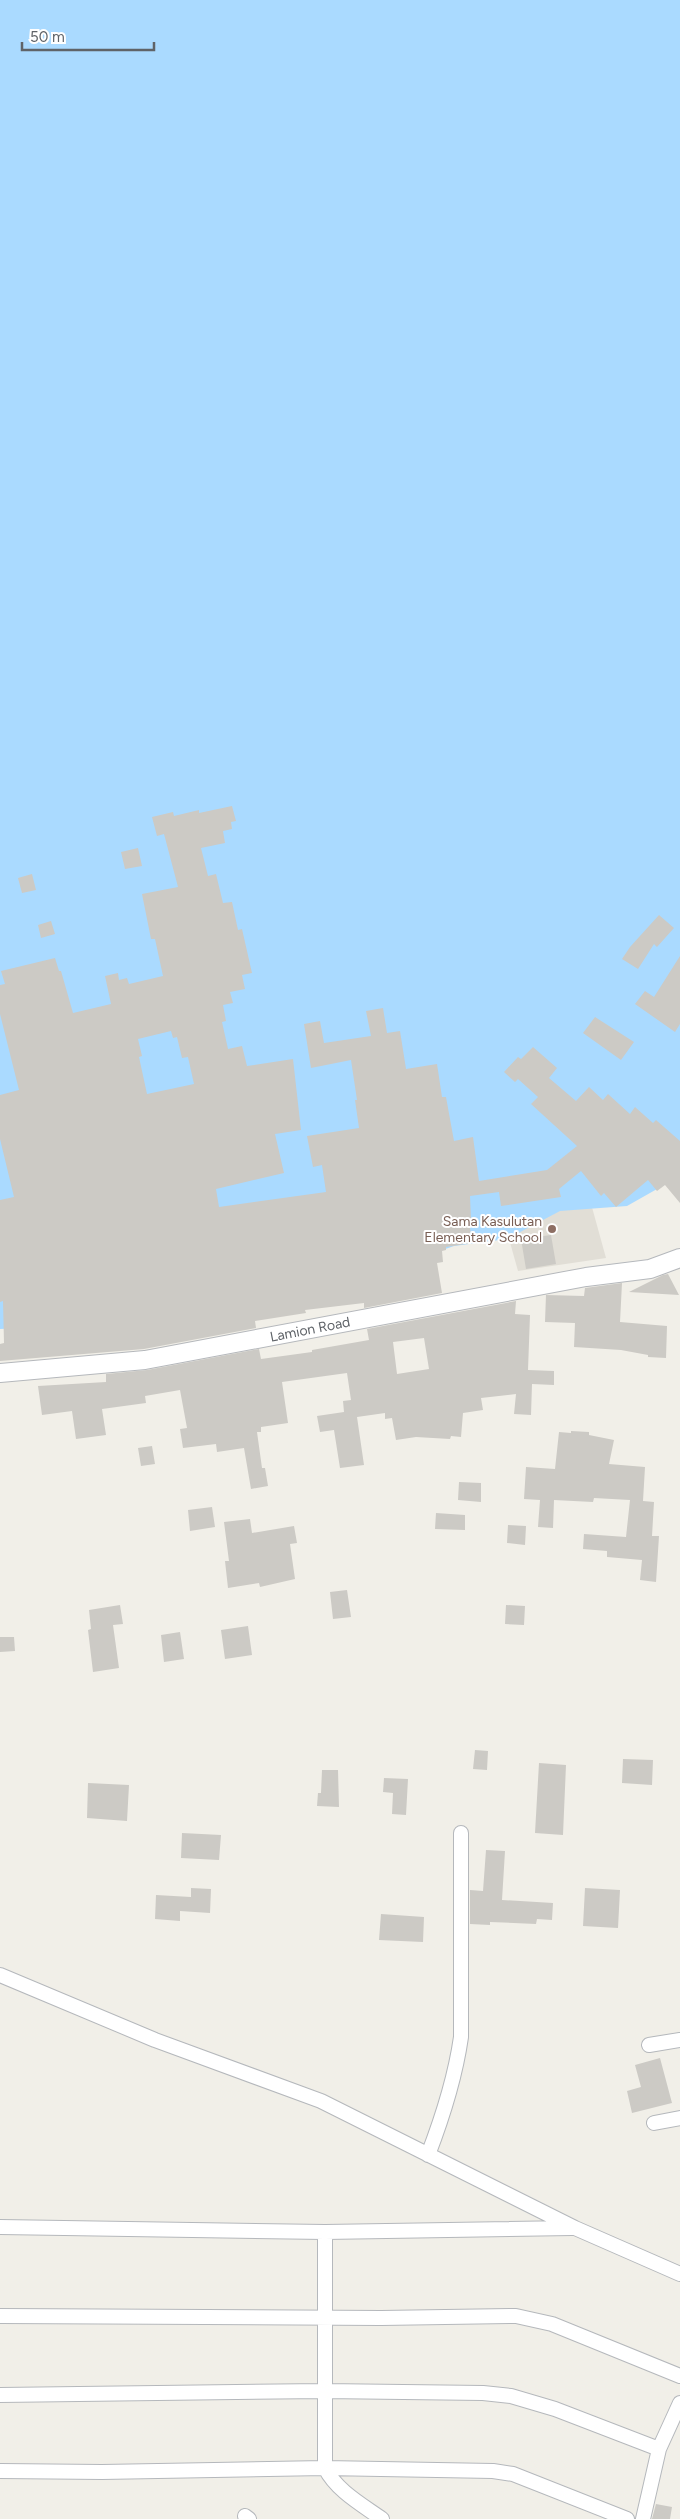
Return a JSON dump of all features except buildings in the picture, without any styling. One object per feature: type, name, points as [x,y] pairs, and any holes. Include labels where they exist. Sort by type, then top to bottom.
[{"type":"street","name":"Lamion Road","points":[[0,1373],[145,1360],[586,1277],[656,1268],[680,1258]]},
{"type":"street","points":[[428,2155],[448,2104],[461,2037],[462,1833]]},
{"type":"street","points":[[0,1975],[155,2040],[320,2102],[575,2228],[680,2274]]},
{"type":"street","points":[[649,2045],[680,2040]]},
{"type":"street","points":[[654,2123],[680,2118]]},
{"type":"street","points":[[0,2227],[325,2232],[575,2228]]},
{"type":"street","points":[[325,2232],[325,2468],[330,2478],[345,2493],[382,2519]]},
{"type":"street","points":[[0,2316],[516,2316],[535,2318],[680,2376]]},
{"type":"street","points":[[0,2395],[324,2391],[482,2393],[511,2396],[554,2409],[659,2449]]},
{"type":"street","points":[[643,2519],[659,2449],[680,2404]]},
{"type":"street","points":[[0,2470],[102,2472],[325,2468],[494,2470],[513,2474],[627,2519]]},
{"type":"shaded area","name":"Sama Kasulutan Elementary School","points":[[492,1178],[590,1200],[606,1258],[518,1271]]},
{"type":"water","points":[[0,0],[680,0],[680,1176],[627,1206],[560,1211],[507,1239],[454,1246],[362,1278],[30,1328],[0,1329]]},
{"type":"place","name":"Sama Kasulutan Elementary School","points":[[552,1229]]}]
